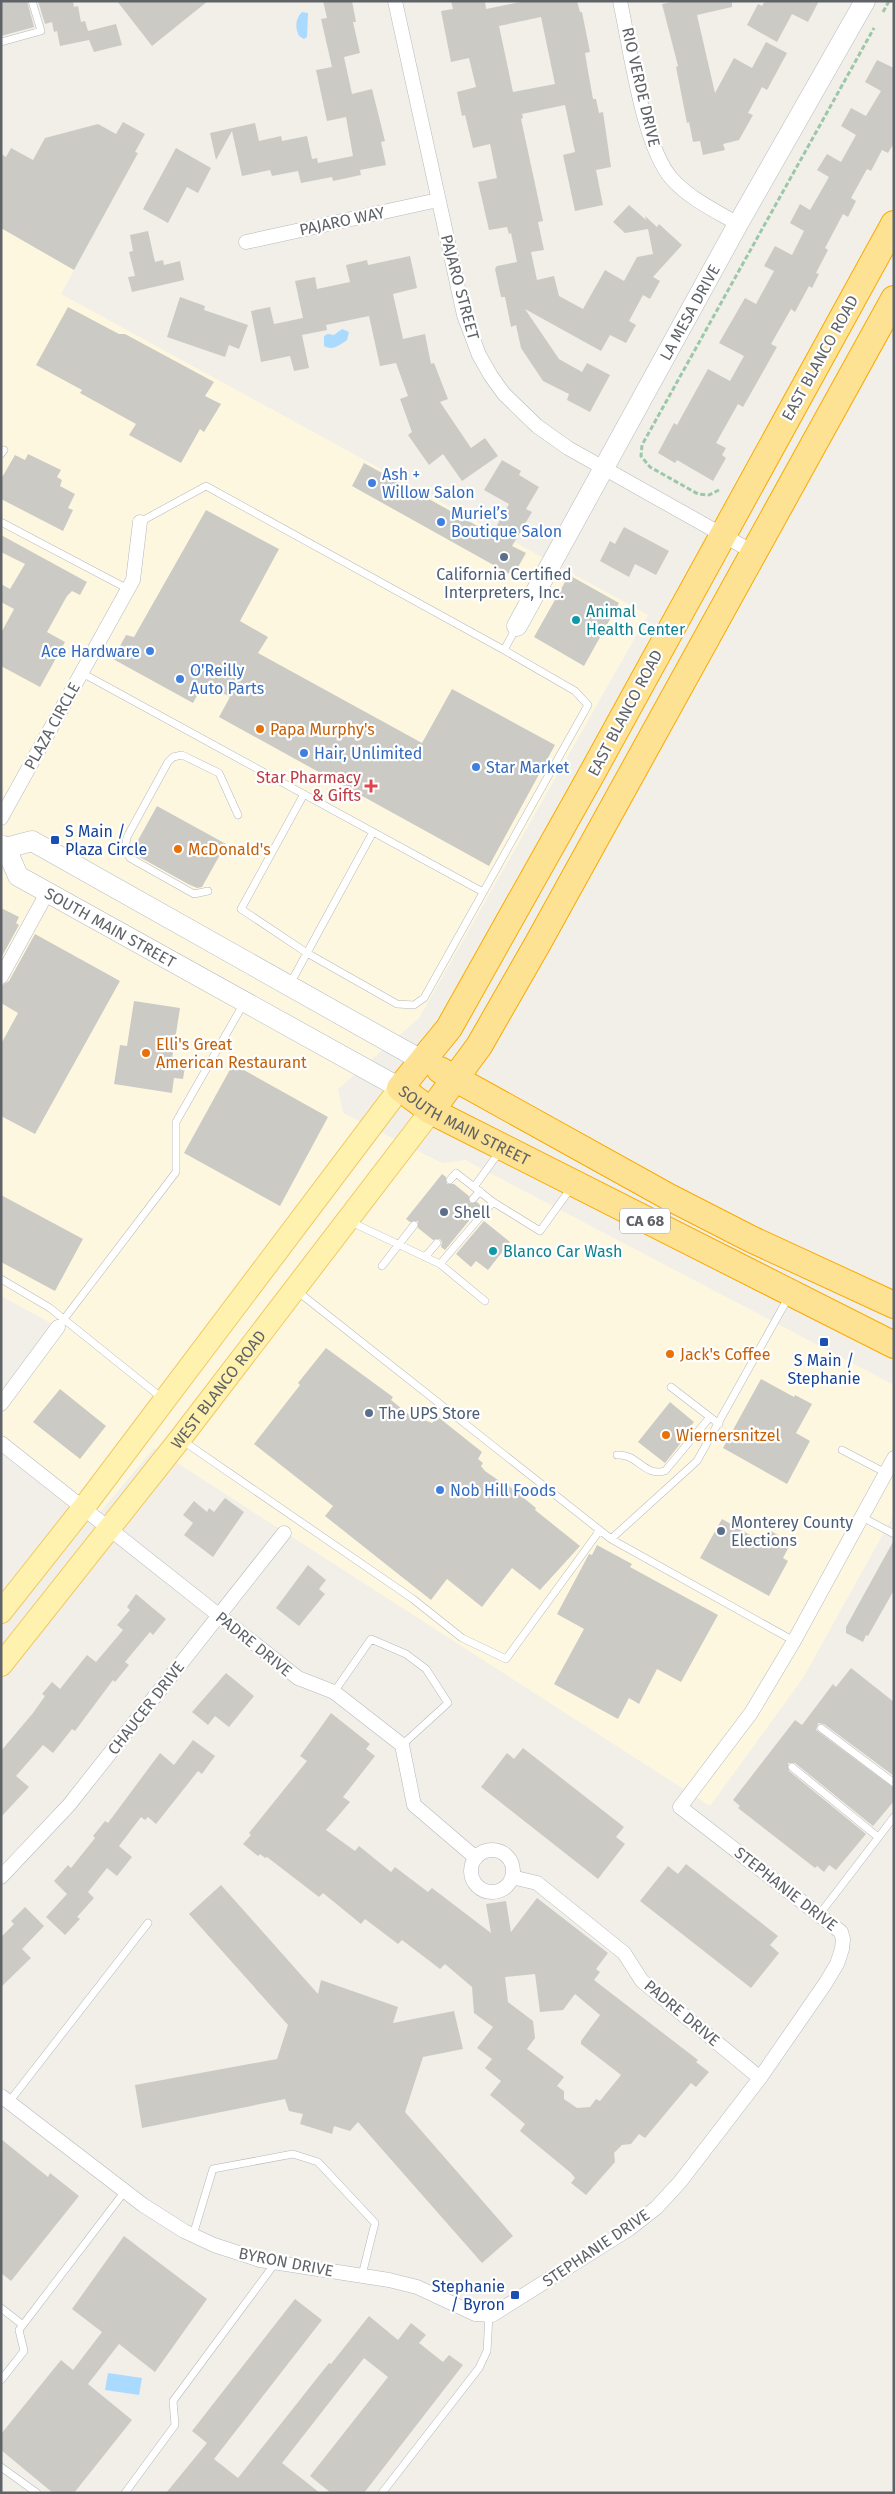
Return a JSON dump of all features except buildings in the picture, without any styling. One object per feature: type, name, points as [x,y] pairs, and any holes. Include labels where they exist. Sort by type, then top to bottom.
[{"type":"highway","name":"EAST BLANCO ROAD","points":[[400,1088],[449,1028],[590,777],[894,224]]},
{"type":"highway","name":"EAST BLANCO ROAD","points":[[432,1111],[479,1046],[538,943],[894,300]]},
{"type":"highway","name":"SOUTH MAIN STREET","points":[[422,1060],[751,1239],[894,1305]]},
{"type":"highway","name":"SOUTH MAIN STREET","points":[[400,1088],[432,1111],[502,1148],[894,1345]]},
{"type":"main road","name":"LA MESA DRIVE","points":[[517,626],[738,224],[865,1]]},
{"type":"main road","name":"SOUTH MAIN STREET","points":[[400,1088],[18,876],[3,850],[32,841],[288,988],[422,1060]]},
{"type":"main road","points":[[1,1612],[84,1507],[400,1088]]},
{"type":"main road","name":"WEST BLANCO ROAD","points":[[1,1665],[180,1439],[432,1111]]},
{"type":"street","name":"PAJARO STREET","points":[[395,1],[464,315],[479,355],[491,376],[504,394],[537,426],[568,448],[753,552]]},
{"type":"street","name":"RIO VERDE DRIVE","points":[[620,1],[649,132],[662,166],[686,192],[738,224]]},
{"type":"street","name":"PAJARO WAY","points":[[246,242],[438,200]]},
{"type":"street","name":"PLAZA CIRCLE","points":[[1,818],[133,580],[140,522]]},
{"type":"street","points":[[1,977],[47,893]]},
{"type":"street","points":[[1,1404],[62,1323]]},
{"type":"street","name":"PADRE DRIVE","points":[[1,1443],[110,1527],[298,1678],[334,1692],[402,1745]]},
{"type":"street","name":"STEPHANIE DRIVE","points":[[491,2315],[629,2229],[656,2208],[680,2182],[760,2078],[837,1964],[843,1939],[841,1932],[680,1807],[751,1713],[794,1641],[894,1458]]},
{"type":"street","name":"CHAUCER DRIVE","points":[[1,1877],[31,1848],[69,1805],[284,1533]]},
{"type":"street","points":[[402,1745],[414,1805],[476,1858]]},
{"type":"street","points":[[488,1851],[502,1853],[511,1863],[512,1877],[509,1883],[498,1891],[485,1891],[475,1883],[472,1877],[471,1870],[476,1858],[488,1851]]},
{"type":"street","name":"PADRE DRIVE","points":[[512,1877],[537,1883],[610,1941],[629,1959],[642,1981],[760,2078]]},
{"type":"street","name":"BYRON DRIVE","points":[[5,2099],[165,2220],[193,2235],[240,2254],[276,2262],[362,2275],[417,2288],[475,2314],[491,2315]]},
{"type":"lane","points":[[1,42],[40,31],[32,1]]},
{"type":"lane","points":[[140,522],[206,486],[504,650],[575,691],[588,705],[424,998],[414,1005],[398,1004],[307,953],[241,909],[304,794]]},
{"type":"lane","points":[[1,522],[128,589]]},
{"type":"lane","points":[[504,650],[517,626]]},
{"type":"lane","points":[[82,673],[483,892]]},
{"type":"lane","points":[[208,891],[194,894],[130,858],[125,849],[127,837],[168,762],[178,755],[187,756],[218,774],[238,815]]},
{"type":"lane","points":[[288,988],[373,832]]},
{"type":"lane","points":[[62,1323],[176,1172],[176,1122],[244,1002]]},
{"type":"lane","points":[[473,1199],[502,1148]]},
{"type":"lane","points":[[450,1180],[456,1173],[493,1202],[540,1231],[574,1184]]},
{"type":"lane","points":[[440,1264],[493,1202]]},
{"type":"lane","points":[[348,1221],[440,1264],[485,1301]]},
{"type":"lane","points":[[382,1266],[414,1225]]},
{"type":"lane","points":[[425,1257],[437,1243]]},
{"type":"lane","points":[[1,1279],[50,1308],[62,1323],[164,1400]]},
{"type":"lane","points":[[296,1289],[612,1539],[794,1641]]},
{"type":"lane","points":[[612,1539],[697,1461],[791,1293]]},
{"type":"lane","points":[[671,1387],[719,1424]]},
{"type":"lane","points":[[618,1455],[627,1455],[650,1471],[665,1471],[710,1417]]},
{"type":"lane","points":[[180,1439],[413,1598],[462,1638],[506,1659],[600,1530]]},
{"type":"lane","points":[[842,1450],[886,1473]]},
{"type":"lane","points":[[862,1517],[894,1534]]},
{"type":"lane","points":[[334,1692],[371,1639],[406,1654],[426,1669],[448,1703],[402,1745]]},
{"type":"lane","points":[[821,1728],[894,1783]]},
{"type":"lane","points":[[792,1767],[878,1837]]},
{"type":"lane","points":[[819,1915],[894,1816]]},
{"type":"lane","points":[[5,2099],[148,1923]]},
{"type":"lane","points":[[193,2235],[213,2169],[293,2154],[318,2162],[375,2223],[362,2275]]},
{"type":"lane","points":[[1,2380],[24,2351],[18,2330],[125,2191]]},
{"type":"lane","points":[[124,2493],[175,2425],[173,2401],[276,2262]]},
{"type":"lane","points":[[1,2308],[23,2325]]},
{"type":"lane","points":[[382,2493],[479,2368],[487,2351],[491,2315]]},
{"type":"lane","points":[[1,2468],[37,2493]]},
{"type":"path","points":[[879,18],[889,1]]},
{"type":"path","points":[[719,490],[709,495],[698,494],[650,468],[641,456],[642,445],[874,27]]},
{"type":"shaded area","points":[[1,228],[74,270],[61,294],[648,615],[419,1018],[338,1089],[343,1113],[442,1163],[465,1160],[894,1385],[894,1518],[892,1518],[803,1678],[710,1806],[154,1448],[96,1517],[1,1443],[1,1403],[58,1327],[1,1296]]},
{"type":"water","points":[[302,12],[308,13],[307,37],[304,39],[299,36],[296,27]]},
{"type":"water","points":[[342,329],[349,332],[347,340],[333,348],[324,346],[324,336],[328,334],[334,335]]},
{"type":"water","points":[[108,2373],[142,2378],[139,2395],[105,2390]]},
{"type":"place","name":"Ash + Willow Salon","points":[[372,483]]},
{"type":"place","name":"Muriel’s Boutique Salon","points":[[441,522]]},
{"type":"place","name":"California Certified Interpreters, Inc.","points":[[504,557]]},
{"type":"place","name":"Animal Health Center","points":[[576,620]]},
{"type":"place","name":"Ace Hardware","points":[[150,651]]},
{"type":"place","name":"O'Reilly Auto Parts","points":[[180,679]]},
{"type":"place","name":"Papa Murphy's","points":[[260,729]]},
{"type":"place","name":"Hair, Unlimited","points":[[304,753]]},
{"type":"place","name":"Star Market","points":[[476,767]]},
{"type":"place","name":"Star Pharmacy & Gifts","points":[[371,786]]},
{"type":"place","name":"S Main / Plaza Circle","points":[[55,840]]},
{"type":"place","name":"McDonald's","points":[[178,849]]},
{"type":"place","name":"Elli's Great American Restaurant","points":[[146,1053]]},
{"type":"place","name":"Shell","points":[[444,1212]]},
{"type":"place","name":"Blanco Car Wash","points":[[493,1251]]},
{"type":"place","name":"S Main / Stephanie","points":[[824,1342]]},
{"type":"place","name":"Jack's Coffee","points":[[670,1354]]},
{"type":"place","name":"The UPS Store","points":[[369,1413]]},
{"type":"place","name":"Wiernersnitzel","points":[[666,1435]]},
{"type":"place","name":"Nob Hill Foods","points":[[440,1490]]},
{"type":"place","name":"Monterey County Elections","points":[[721,1531]]},
{"type":"place","name":"Stephanie / Byron","points":[[515,2295]]}]
